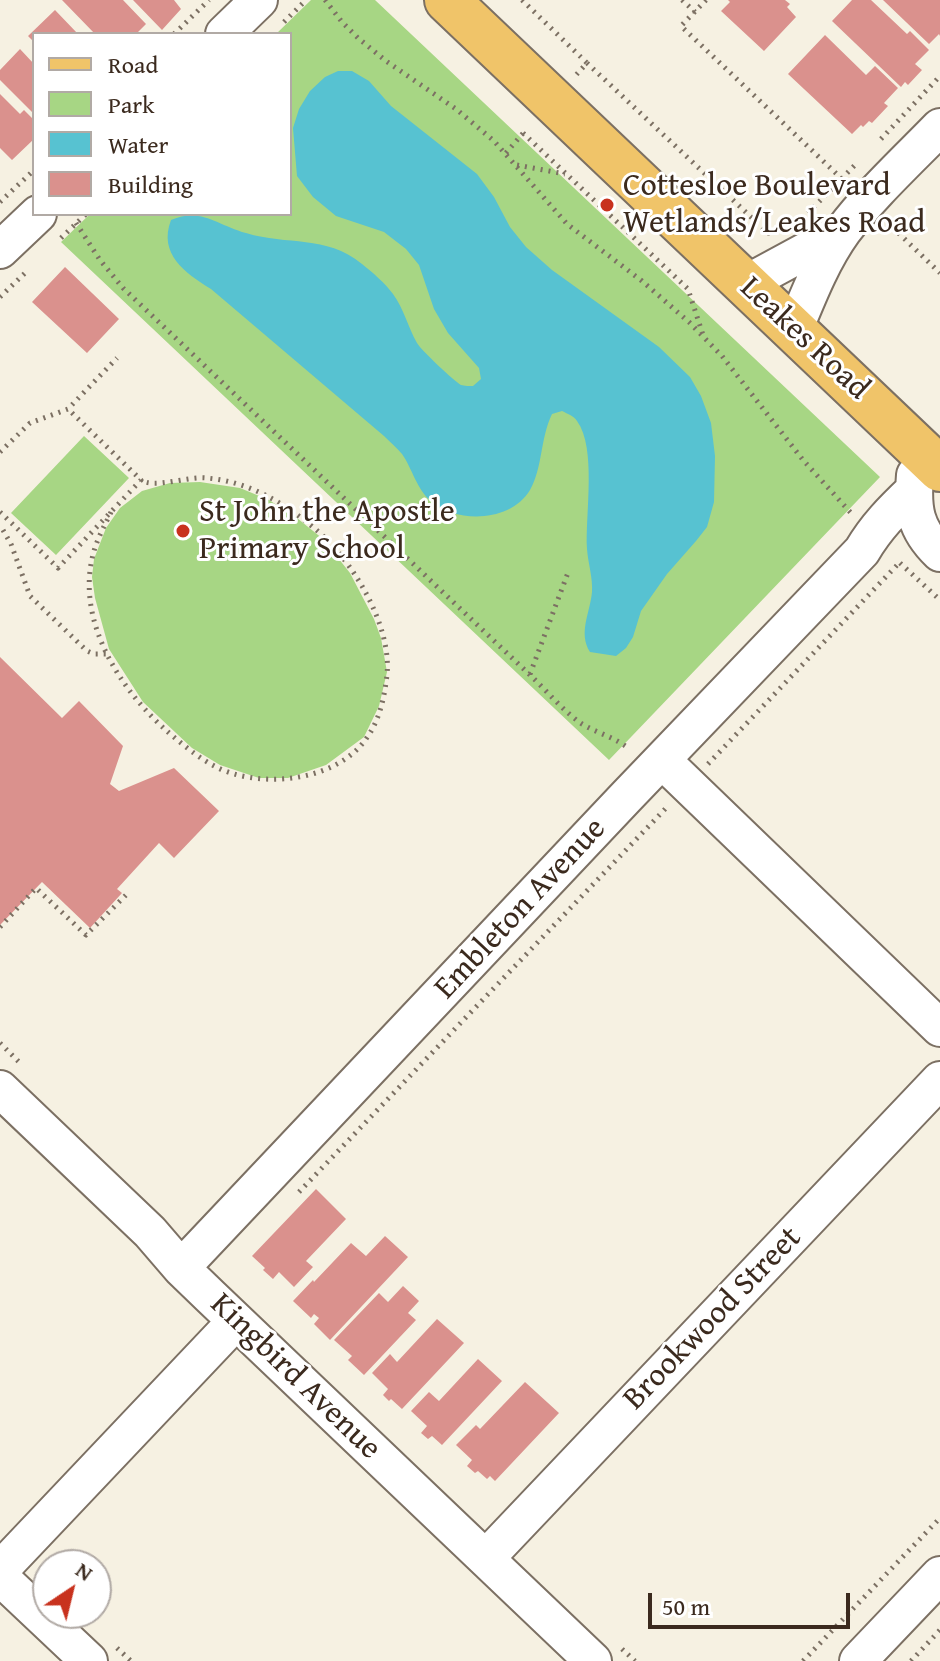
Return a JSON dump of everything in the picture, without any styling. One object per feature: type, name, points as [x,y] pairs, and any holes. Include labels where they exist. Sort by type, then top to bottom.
[{"type":"main road","name":"Leakes Road","points":[[447,0],[794,330],[924,469]]},
{"type":"street","points":[[228,32],[269,13]]},
{"type":"street","points":[[794,330],[815,280],[843,232],[940,127]]},
{"type":"street","points":[[0,250],[36,216]]},
{"type":"street","points":[[745,284],[843,232]]},
{"type":"street","points":[[924,469],[915,517],[923,534],[937,550]]},
{"type":"street","name":"Embleton Avenue","points":[[181,1268],[662,760],[879,547],[886,516],[924,469]]},
{"type":"street","points":[[879,547],[904,539],[937,550]]},
{"type":"street","points":[[662,760],[940,1028]]},
{"type":"street","name":"Brookwood Street","points":[[486,1558],[940,1080]]},
{"type":"street","name":"Kingbird Avenue","points":[[0,1089],[150,1232],[181,1268],[593,1661]]},
{"type":"street","points":[[0,1570],[236,1321]]},
{"type":"street","points":[[858,1661],[940,1575]]},
{"type":"street","points":[[0,1577],[89,1661]]},
{"type":"path","points":[[176,32],[209,0]]},
{"type":"path","points":[[269,13],[306,0]]},
{"type":"path","points":[[325,0],[358,38],[476,125],[517,165],[567,224],[642,281],[703,336],[803,460],[879,547],[940,600]]},
{"type":"path","points":[[682,0],[695,12]]},
{"type":"path","points":[[706,0],[681,26],[841,178]]},
{"type":"path","points":[[587,63],[768,233],[779,233]]},
{"type":"path","points":[[875,145],[940,76]]},
{"type":"path","points":[[523,133],[688,289],[703,336]]},
{"type":"path","points":[[800,222],[864,156]]},
{"type":"path","points":[[517,165],[566,174]]},
{"type":"path","points":[[0,202],[32,172]]},
{"type":"path","points":[[896,217],[889,224],[940,273]]},
{"type":"path","points":[[76,223],[123,288],[579,722],[628,748]]},
{"type":"path","points":[[0,452],[30,423],[68,409],[117,358]]},
{"type":"path","points":[[68,409],[145,483],[205,477],[245,486],[268,495],[334,545],[363,589],[383,633],[388,664],[384,701],[374,726],[362,744],[342,760],[322,770],[291,780],[262,781],[231,774],[193,754],[149,714],[119,677],[107,655],[93,612],[90,588],[93,553],[111,512]]},
{"type":"path","points":[[0,512],[58,568],[141,480]]},
{"type":"path","points":[[12,524],[1,531],[11,544],[30,596],[87,651],[107,655]]},
{"type":"path","points":[[297,1195],[687,785],[879,547]]},
{"type":"path","points":[[530,675],[569,570]]},
{"type":"path","points":[[0,927],[36,888],[86,935],[126,895]]},
{"type":"path","points":[[803,1661],[940,1518]]},
{"type":"path","points":[[911,1661],[940,1630]]},
{"type":"green space","points":[[311,0],[375,0],[880,477],[609,760],[61,242],[88,216],[292,216],[292,32],[278,32]]},
{"type":"green space","points":[[84,436],[129,478],[56,555],[11,513]]},
{"type":"green space","points":[[200,482],[240,488],[269,500],[297,518],[323,539],[350,573],[374,619],[387,672],[379,706],[364,737],[326,765],[288,778],[259,778],[220,765],[192,748],[143,702],[109,649],[92,577],[94,559],[106,528],[120,508],[142,491],[170,483]]},
{"type":"water","points":[[338,71],[352,71],[369,81],[391,106],[477,174],[526,247],[552,270],[659,347],[690,377],[701,396],[711,423],[715,456],[714,502],[707,527],[667,574],[641,611],[633,637],[616,656],[590,652],[585,638],[592,587],[587,549],[589,483],[587,448],[574,418],[562,411],[552,414],[534,481],[521,501],[497,514],[483,516],[469,516],[442,508],[426,496],[402,454],[384,436],[211,289],[183,269],[171,253],[168,232],[171,220],[182,216],[200,216],[262,237],[334,248],[362,264],[386,286],[400,306],[417,343],[445,372],[462,385],[473,386],[481,379],[479,368],[448,333],[434,309],[419,265],[406,249],[384,232],[336,216],[313,197],[297,176],[293,128],[299,109],[310,91],[325,77]]},
{"type":"building","points":[[62,0],[123,0],[146,24],[138,32],[93,32]]},
{"type":"building","points":[[133,0],[174,0],[181,9],[162,30]]},
{"type":"building","points":[[728,0],[785,0],[796,17],[764,51],[721,11],[730,2]]},
{"type":"building","points":[[852,0],[871,0],[929,50],[915,64],[922,70],[908,85],[905,82],[901,87],[832,21]]},
{"type":"building","points":[[883,0],[940,0],[940,36],[929,44]]},
{"type":"building","points":[[55,10],[76,32],[32,32]]},
{"type":"building","points":[[825,35],[866,75],[875,66],[898,88],[884,103],[888,106],[872,123],[869,121],[863,127],[861,125],[852,134],[788,74]]},
{"type":"building","points":[[20,49],[32,62],[32,112],[0,80],[0,70]]},
{"type":"building","points":[[0,94],[20,114],[24,110],[32,118],[32,141],[12,160],[0,148]]},
{"type":"building","points":[[65,267],[119,319],[87,353],[32,302]]},
{"type":"building","points":[[0,657],[62,718],[79,701],[123,746],[110,784],[119,791],[174,768],[219,811],[174,858],[159,843],[117,889],[122,893],[90,928],[42,882],[0,925]]},
{"type":"building","points":[[316,1189],[346,1219],[306,1261],[313,1267],[294,1287],[279,1272],[273,1279],[252,1256]]},
{"type":"building","points":[[385,1236],[408,1257],[330,1340],[314,1324],[319,1318],[314,1314],[311,1318],[293,1301],[351,1243],[366,1256]]},
{"type":"building","points":[[403,1286],[419,1301],[408,1313],[416,1320],[364,1375],[348,1360],[352,1356],[334,1340],[379,1293],[388,1302]]},
{"type":"building","points":[[437,1319],[464,1343],[402,1409],[383,1395],[388,1389],[372,1373],[390,1354],[397,1362]]},
{"type":"building","points":[[478,1359],[502,1381],[442,1445],[432,1436],[428,1439],[421,1433],[427,1426],[411,1411],[429,1392],[439,1401]]},
{"type":"building","points":[[525,1382],[559,1413],[495,1481],[490,1476],[487,1479],[467,1466],[472,1460],[456,1445],[476,1425],[480,1429]]},
{"type":"place","name":"Cottesloe Boulevard Wetlands/Leakes Road","points":[[607,205]]},
{"type":"place","name":"St John the Apostle Primary School","points":[[183,531]]}]
